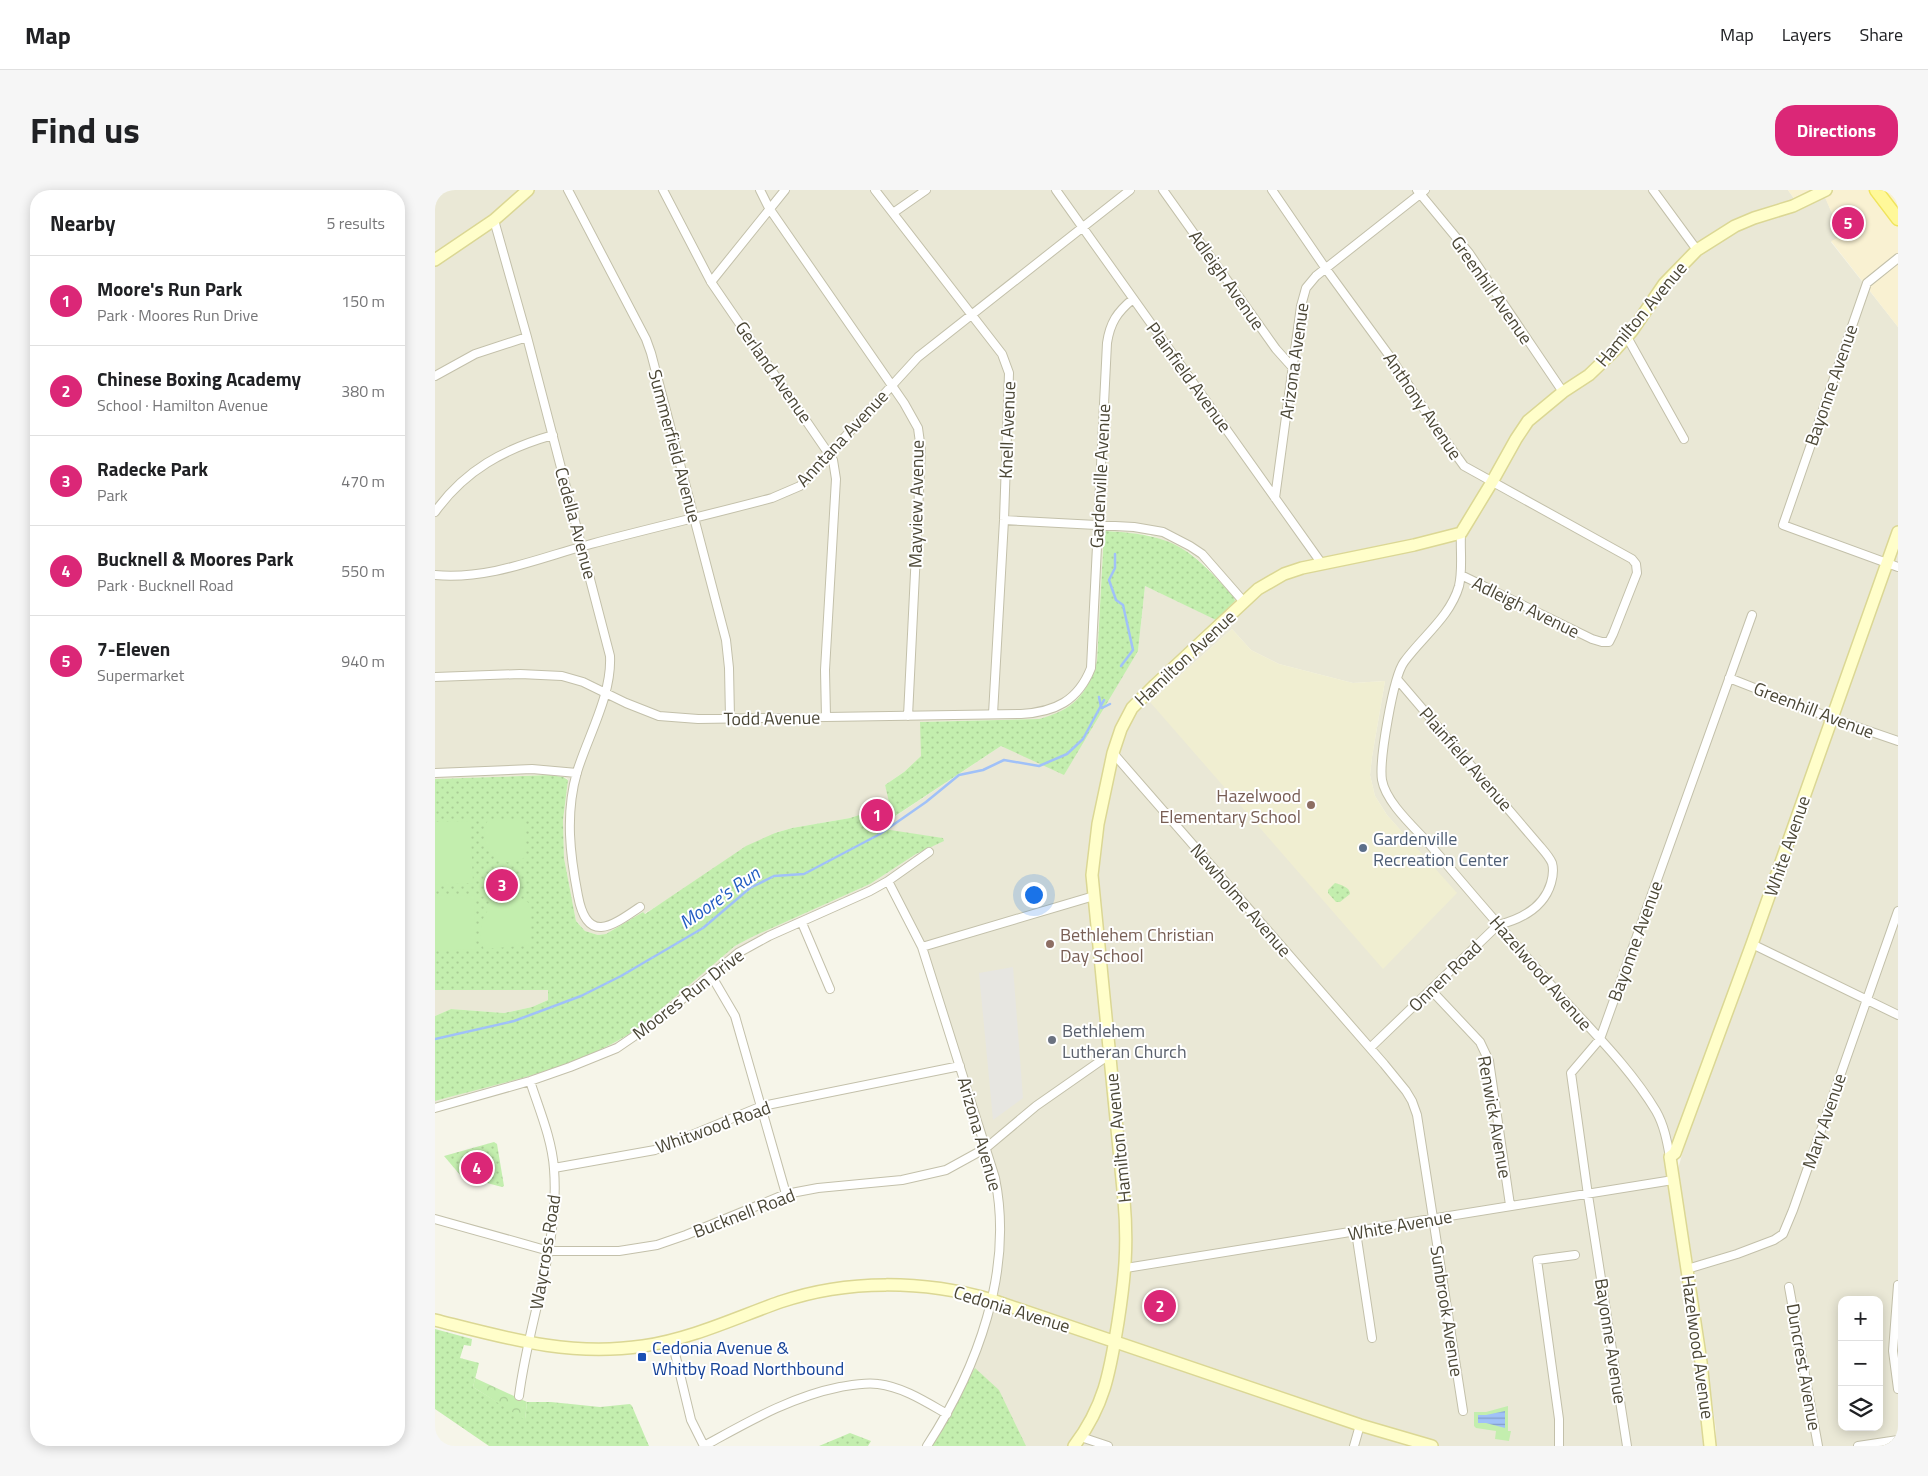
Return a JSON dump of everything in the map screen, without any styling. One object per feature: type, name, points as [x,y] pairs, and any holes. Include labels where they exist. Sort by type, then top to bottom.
[{"type":"main road","points":[[1875,190],[1898,219]]},
{"type":"street","points":[[435,260],[494,220],[528,190]]},
{"type":"street","name":"Summerfield Avenue","points":[[568,190],[646,339],[726,640],[729,668],[730,718]]},
{"type":"street","name":"Gerland Avenue","points":[[663,190],[711,282],[830,454],[835,468],[836,479],[825,660],[825,717]]},
{"type":"street","name":"Mayview Avenue","points":[[760,190],[769,208],[914,418],[920,439],[908,716]]},
{"type":"street","points":[[711,282],[785,190]]},
{"type":"street","name":"Knell Avenue","points":[[875,190],[1002,354],[1009,372],[1004,520],[993,714]]},
{"type":"street","points":[[893,213],[925,190]]},
{"type":"street","name":"Plainfield Avenue","points":[[1056,190],[1322,564]]},
{"type":"street","name":"Anntana Avenue","points":[[435,575],[465,576],[487,573],[581,546],[733,508],[794,490],[830,454],[918,357],[971,313],[1130,190]]},
{"type":"street","name":"Adleigh Avenue","points":[[1163,190],[1276,349],[1293,368]]},
{"type":"street","name":"Anthony Avenue","points":[[1272,190],[1391,358],[1464,466],[1632,560],[1637,568],[1636,578],[1609,642],[1606,643],[1592,639]]},
{"type":"street","points":[[1653,190],[1697,250]]},
{"type":"street","name":"Hamilton Avenue","points":[[1078,1442],[1102,1398],[1111,1370],[1126,1268],[1126,1220],[1092,875],[1094,852],[1113,752],[1132,708],[1258,589],[1284,574],[1461,533],[1516,438],[1528,421],[1563,392],[1598,367],[1627,337],[1664,284],[1697,250],[1735,226],[1793,206],[1826,190]]},
{"type":"street","name":"Arizona Avenue","points":[[1275,498],[1304,294],[1311,282],[1326,268],[1420,191]]},
{"type":"street","name":"Greenhill Avenue","points":[[1420,191],[1469,253],[1563,392]]},
{"type":"street","name":"Cedella Avenue","points":[[494,220],[609,646],[611,666],[605,691],[577,773],[569,826],[573,869],[581,910],[585,919],[596,927],[602,927],[623,918],[640,907]]},
{"type":"street","name":"Bayonne Avenue","points":[[1893,565],[1783,525],[1867,283],[1898,258]]},
{"type":"street","name":"Gardenville Avenue","points":[[1091,662],[1109,330],[1118,312],[1133,299]]},
{"type":"street","points":[[435,376],[475,354],[527,337]]},
{"type":"street","points":[[1627,337],[1684,439]]},
{"type":"street","points":[[435,512],[457,488],[487,462],[503,452],[525,443],[553,435]]},
{"type":"street","points":[[1004,520],[1148,528],[1163,532],[1191,546],[1202,554],[1244,602]]},
{"type":"street","name":"White Avenue","points":[[1670,1157],[1675,1153],[1752,944],[1831,718],[1893,565],[1898,532]]},
{"type":"street","name":"Hazelwood Avenue","points":[[1461,533],[1461,575],[1456,593],[1441,620],[1403,663],[1397,679],[1382,768],[1384,786],[1399,809],[1625,1068],[1657,1111],[1666,1135],[1670,1157],[1701,1362],[1710,1446]]},
{"type":"street","name":"Adleigh Avenue","points":[[1461,575],[1592,639]]},
{"type":"street","name":"Bayonne Avenue","points":[[1627,1446],[1571,1073],[1599,1039],[1752,615]]},
{"type":"street","name":"Todd Avenue","points":[[435,677],[543,674],[562,676],[605,691],[626,703],[659,716],[698,719],[908,716],[1043,712],[1058,706],[1081,687],[1089,672],[1091,662]]},
{"type":"street","name":"Greenhill Avenue","points":[[1729,678],[1831,718],[1898,741]]},
{"type":"street","name":"Plainfield Avenue","points":[[1397,679],[1538,844],[1552,864]]},
{"type":"street","name":"Newholme Avenue","points":[[1113,752],[1370,1048]]},
{"type":"street","points":[[435,773],[533,769],[577,773]]},
{"type":"street","name":"Moores Run Drive","points":[[435,1108],[530,1080],[596,1057],[624,1043],[652,1024],[738,953],[769,936],[802,923],[888,881],[929,852]]},
{"type":"street","name":"Onnen Road","points":[[1370,1048],[1499,925],[1517,920],[1539,904],[1545,897],[1552,880],[1552,864]]},
{"type":"street","name":"Arizona Avenue","points":[[888,881],[922,947],[986,1148],[995,1178],[999,1203],[999,1245],[992,1300],[974,1355],[947,1414],[927,1446]]},
{"type":"street","points":[[922,947],[1094,896]]},
{"type":"street","name":"Mary Avenue","points":[[1687,1268],[1759,1246],[1783,1234],[1898,911]]},
{"type":"street","points":[[802,923],[830,989]]},
{"type":"street","points":[[1752,944],[1898,1015]]},
{"type":"street","points":[[711,975],[735,1013],[786,1194]]},
{"type":"street","name":"Renwick Avenue","points":[[1431,990],[1480,1042],[1489,1061],[1510,1205]]},
{"type":"street","name":"Sunbrook Avenue","points":[[1370,1048],[1398,1080],[1412,1101],[1417,1115],[1463,1411]]},
{"type":"street","name":"Bucknell Road","points":[[435,1219],[549,1250],[619,1251],[657,1244],[686,1236],[786,1194],[818,1188],[877,1184],[945,1170],[986,1148],[1036,1106],[1109,1055]]},
{"type":"street","name":"Whitwood Road","points":[[554,1168],[655,1150],[762,1106],[960,1066]]},
{"type":"street","name":"Waycross Road","points":[[519,1396],[549,1250],[554,1206],[554,1168],[546,1132],[530,1080]]},
{"type":"street","name":"White Avenue","points":[[1126,1268],[1673,1180]]},
{"type":"street","points":[[1356,1232],[1372,1338]]},
{"type":"street","points":[[1559,1446],[1559,1420],[1537,1260],[1575,1255]]},
{"type":"street","name":"Cedonia Avenue","points":[[435,1320],[529,1344],[596,1349],[643,1346],[672,1341],[702,1332],[779,1302],[820,1291],[883,1285],[958,1291],[992,1300],[1360,1424],[1432,1446]]},
{"type":"street","points":[[1898,1285],[1895,1351],[1898,1390]]},
{"type":"street","name":"Duncrest Avenue","points":[[1789,1287],[1818,1446]]},
{"type":"street","points":[[672,1341],[689,1411],[695,1429],[704,1446],[767,1411],[794,1400],[818,1392],[854,1385],[878,1384],[891,1387],[917,1397],[947,1414]]},
{"type":"street","points":[[1354,1446],[1360,1424]]},
{"type":"street","points":[[1858,1446],[1898,1440]]},
{"type":"street","points":[[1078,1442],[1108,1446]]},
{"type":"shaded area","points":[[435,190],[1788,190],[1797,203],[1823,192],[1842,237],[1831,242],[1898,327],[1898,532],[1675,1153],[1710,1446],[927,1446],[968,1370],[996,1272],[998,1193],[922,947],[888,881],[752,945],[652,1024],[596,1057],[435,1108],[435,1101],[546,1070],[597,1052],[625,1037],[735,946],[870,884],[916,854],[943,841],[943,838],[876,829],[1001,746],[1107,701],[1138,651],[1145,586],[1215,619],[1235,601],[1234,597],[1208,568],[1190,553],[1150,535],[1106,531],[1104,534],[1097,661],[1091,681],[1074,703],[1055,715],[1039,719],[921,722],[921,756],[904,772],[885,785],[890,802],[850,818],[792,828],[775,833],[644,914],[643,912],[606,934],[598,935],[585,931],[576,921],[564,858],[563,820],[568,779],[550,775],[435,779]],"holes":[[[1232,629],[1251,650],[1279,664],[1353,683],[1385,681],[1370,775],[1375,796],[1387,815],[1456,893],[1150,702]]]},
{"type":"shaded area","points":[[1788,190],[1898,190],[1898,327],[1831,241],[1842,236],[1823,193],[1797,203]]},
{"type":"shaded area","points":[[1898,548],[1898,1446],[1716,1446],[1716,1430],[1695,1276],[1678,1169],[1687,1137]]},
{"type":"shaded area","name":"Hazelwood Elementary School","points":[[1232,629],[1251,650],[1279,664],[1353,683],[1385,681],[1370,775],[1375,796],[1387,815],[1457,893],[1383,969],[1150,702]]},
{"type":"shaded area","points":[[1013,967],[1023,1098],[993,1120],[979,973]]},
{"type":"shaded area","points":[[435,990],[548,990],[548,1000],[532,1007],[504,1013],[451,1009],[435,1016]]},
{"type":"green space","points":[[1106,531],[1149,536],[1165,540],[1179,547],[1205,566],[1234,597],[1235,601],[1216,620],[1145,586],[1138,651],[1064,775],[1001,746],[877,828],[943,838],[944,841],[916,854],[870,884],[735,946],[641,1026],[618,1041],[594,1053],[542,1072],[435,1101],[435,1016],[451,1009],[504,1013],[532,1007],[548,1000],[548,990],[435,990],[435,779],[550,775],[563,777],[568,780],[563,820],[564,858],[576,921],[585,931],[598,935],[606,934],[643,912],[645,914],[746,846],[775,833],[792,828],[850,818],[889,802],[885,785],[904,772],[921,756],[920,722],[1039,719],[1070,706],[1089,683],[1097,661],[1104,533]]},
{"type":"green space","points":[[488,820],[524,820],[526,856],[517,861],[509,862],[500,860],[493,855],[485,839],[484,830]]},
{"type":"green space","points":[[470,821],[473,883],[435,885],[435,822]]},
{"type":"green space","points":[[1335,883],[1345,887],[1350,892],[1340,902],[1336,902],[1328,893],[1328,890]]},
{"type":"green space","points":[[474,895],[476,949],[435,951],[435,896]]},
{"type":"green space","points":[[508,899],[524,900],[529,903],[529,945],[484,949],[481,939],[481,928],[484,917],[490,908],[498,902]]},
{"type":"green space","points":[[494,1142],[497,1144],[504,1186],[502,1187],[461,1176],[444,1156]]},
{"type":"green space","points":[[435,1329],[472,1339],[471,1346],[464,1345],[460,1358],[479,1363],[473,1387],[525,1419],[527,1402],[551,1402],[600,1407],[630,1404],[649,1446],[489,1446],[435,1409]]},
{"type":"green space","points":[[975,1368],[999,1390],[1026,1446],[928,1446]]},
{"type":"green space","points":[[475,1378],[527,1402],[525,1420],[473,1387]]},
{"type":"green space","points":[[1508,1406],[1508,1431],[1511,1431],[1509,1441],[1495,1439],[1496,1431],[1476,1428],[1474,1426],[1474,1412],[1486,1412]]},
{"type":"green space","points":[[850,1433],[871,1441],[868,1446],[819,1446]]},
{"type":"water","points":[[1505,1411],[1505,1428],[1478,1423],[1478,1415]]},
{"type":"waterway","points":[[1115,554],[1115,568],[1109,580],[1116,600],[1123,605],[1133,650],[1121,666]]},
{"type":"waterway","name":"Moore's Run","points":[[1099,697],[1101,707]]},
{"type":"waterway","name":"Moore's Run","points":[[435,1039],[514,1021],[581,996],[621,976],[703,928],[750,888],[774,876],[804,874],[880,834],[926,802],[959,775],[983,770],[1004,760],[1039,766],[1067,754],[1083,739],[1104,700]]},
{"type":"waterway","name":"Moore's Run","points":[[1102,708],[1110,704]]},
{"type":"place","name":"7-Eleven","points":[[1848,223]]},
{"type":"place","name":"Hazelwood Elementary School","points":[[1311,805]]},
{"type":"place","name":"Moore's Run Park","points":[[877,815]]},
{"type":"place","name":"Gardenville Recreation Center","points":[[1363,848]]},
{"type":"place","name":"Radecke Park","points":[[502,885]]},
{"type":"place","name":"Bethlehem Christian Day School","points":[[1050,944]]},
{"type":"place","name":"Bethlehem Lutheran Church","points":[[1052,1040]]},
{"type":"place","name":"Bucknell & Moores Park","points":[[477,1168]]},
{"type":"place","name":"Chinese Boxing Academy","points":[[1160,1306]]},
{"type":"place","name":"Cedonia Avenue & Whitby Road Northbound","points":[[642,1357]]}]
